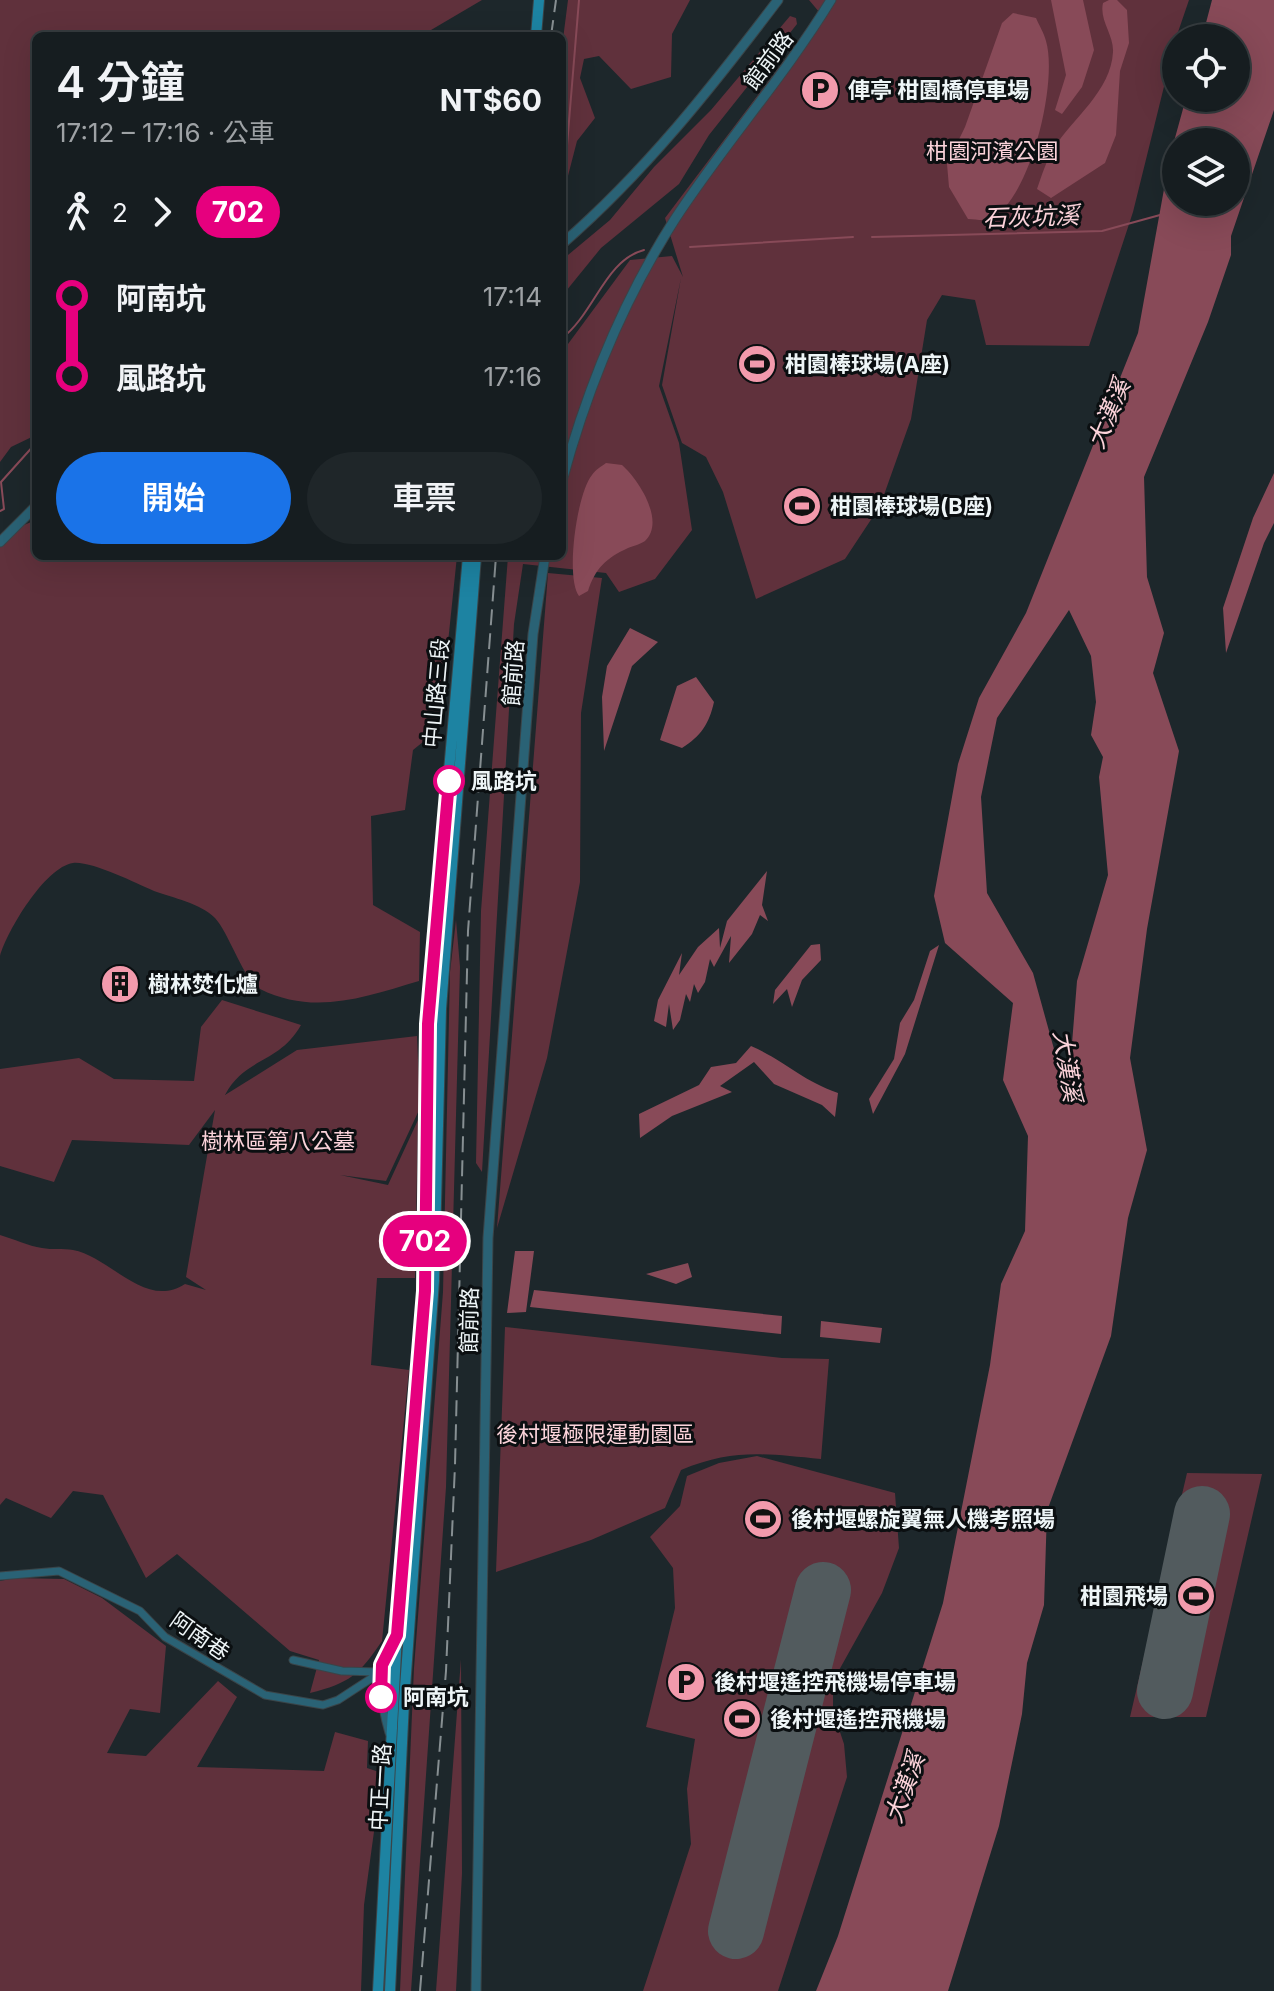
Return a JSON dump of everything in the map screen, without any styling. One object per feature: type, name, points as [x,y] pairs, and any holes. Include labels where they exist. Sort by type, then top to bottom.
[{"type":"main road","points":[[536,32],[539,0]]},
{"type":"main road","name":"中山路三段","points":[[428,1024],[468,560]]},
{"type":"main road","name":"中山路三段","points":[[441,1009],[476,560]]},
{"type":"main road","name":"中正一路","points":[[403,1635],[434,1281],[441,1009]]},
{"type":"main road","name":"中正一路","points":[[378,1991],[425,1291],[428,1024]]},
{"type":"main road","name":"中正一路","points":[[390,1991],[396,1741]]},
{"type":"street","points":[[566,240],[600,210],[675,132],[778,0]]},
{"type":"street","name":"館前路","points":[[566,467],[602,357],[646,267],[692,194],[808,37],[831,0]]},
{"type":"street","points":[[0,542],[32,510]]},
{"type":"street","name":"館前路","points":[[476,1991],[488,1238],[533,634],[544,560]]},
{"type":"street","name":"阿南巷","points":[[0,1576],[59,1571],[140,1611],[165,1637],[265,1695],[323,1705],[338,1700],[381,1672]]},
{"type":"street","points":[[396,1741],[380,1685],[381,1672],[403,1635]]},
{"type":"street","points":[[293,1660],[342,1671],[381,1672]]},
{"type":"green space","points":[[0,0],[482,0],[431,30],[433,32],[32,32],[32,437],[11,447],[0,462]]},
{"type":"green space","points":[[568,0],[690,0],[672,34],[671,77],[631,89],[599,56],[584,59],[580,78],[595,118],[577,141],[566,184],[566,32]]},
{"type":"green space","name":"柑園河濱公園","points":[[809,0],[1189,0],[1181,24],[1162,24],[1162,95],[1133,212],[1089,346],[986,345],[975,300],[942,295],[927,320],[911,419],[880,506],[845,559],[756,599],[723,492],[706,457],[682,443],[662,385],[681,278],[659,386],[679,443],[692,530],[655,579],[619,592],[606,573],[523,564],[514,624],[482,1172],[476,1163],[481,911],[508,560],[566,560],[566,344],[630,260],[672,256],[683,277],[665,218],[820,13]]},
{"type":"green space","points":[[790,16],[796,18],[797,24],[709,135],[679,184],[601,248],[566,291],[566,257],[610,220],[654,167],[711,110]]},
{"type":"green space","points":[[32,522],[32,560],[457,560],[439,729],[413,750],[405,810],[371,816],[373,905],[420,932],[419,981],[340,1001],[320,1003],[280,997],[260,989],[248,977],[220,925],[209,913],[114,873],[81,863],[62,867],[39,888],[10,931],[0,956],[0,535]]},
{"type":"green space","points":[[548,573],[602,578],[581,713],[580,882],[547,1058],[497,1228]]},
{"type":"green space","points":[[456,920],[460,967],[446,1487],[411,1991],[400,1991],[414,1668],[443,1292],[450,972]]},
{"type":"green space","name":"樹林區第八公墓","points":[[222,1000],[301,1025],[283,1047],[242,1074],[225,1095],[297,1050],[417,1036],[420,1108],[386,1181],[340,1175],[388,1185],[418,1120],[415,1278],[377,1278],[371,1365],[409,1370],[382,1641],[352,1676],[310,1693],[319,1660],[290,1651],[177,1554],[146,1578],[103,1495],[73,1491],[51,1518],[6,1498],[0,1505],[0,1235],[37,1247],[69,1249],[87,1255],[142,1287],[156,1291],[185,1284],[206,1290],[186,1277],[215,1110],[189,1145],[72,1140],[54,1182],[0,1166],[0,1069],[79,1058],[114,1079],[194,1081],[201,1027]]},
{"type":"green space","name":"後村堰極限運動園區","points":[[505,1327],[782,1358],[829,1359],[821,1459],[750,1454],[700,1463],[681,1470],[665,1508],[591,1540],[496,1572]]},
{"type":"green space","name":"後村堰遙控飛機場","points":[[757,1456],[895,1493],[899,1548],[882,1593],[833,1681],[833,1711],[844,1744],[847,1777],[778,1991],[643,1991],[691,1844],[687,1789],[695,1739],[646,1727],[675,1608],[673,1568],[650,1537],[680,1506],[687,1476],[719,1463]]},
{"type":"green space","name":"柑園飛場","points":[[1187,1473],[1262,1474],[1206,1717],[1130,1717]]},
{"type":"green space","points":[[15,1578],[64,1579],[102,1598],[166,1646],[160,1713],[130,1709],[107,1753],[146,1756],[218,1681],[237,1697],[197,1767],[324,1771],[335,1732],[368,1741],[367,1768],[382,1773],[364,1905],[361,1991],[0,1991],[0,1581]]},
{"type":"green space","points":[[461,1659],[462,1873],[456,1991],[436,1991]]},
{"type":"water","points":[[1051,0],[1083,0],[1094,50],[1082,87],[1062,114],[1055,110],[1066,75]]},
{"type":"water","points":[[1117,0],[1127,10],[1129,43],[1120,71],[1116,135],[1105,163],[1051,198],[1037,189],[1049,158],[1098,92],[1111,66],[1113,46],[1102,9],[1103,3]]},
{"type":"water","points":[[1212,0],[1274,0],[1274,110],[1250,180],[1250,128],[1178,128],[1182,112],[1250,112],[1250,24],[1206,24]]},
{"type":"water","points":[[1013,13],[1036,18],[1045,38],[1049,59],[1048,83],[1038,137],[1019,187],[1006,206],[992,218],[968,219],[949,187],[947,164],[965,127],[1002,23]]},
{"type":"water","name":"大漢溪","points":[[1162,200],[1162,216],[1238,216],[1231,236],[1231,255],[1208,322],[1144,477],[1147,577],[1164,633],[1153,673],[1179,751],[1147,929],[1130,1058],[1147,1150],[1128,1218],[1111,1336],[1047,1511],[1044,1605],[1027,1663],[1022,1714],[999,1826],[948,1991],[816,1991],[838,1936],[943,1603],[990,1365],[1001,1284],[1025,1231],[1028,1136],[1003,1080],[1013,1003],[945,943],[934,896],[958,764],[979,698],[1026,613],[1138,333]],"holes":[[[1069,610],[1091,656],[1096,702],[1091,735],[1103,757],[1099,777],[1108,875],[1077,981],[1071,1056],[1062,1078],[1033,973],[987,893],[981,797],[997,718]]]},
{"type":"water","points":[[606,463],[622,465],[642,490],[651,512],[651,533],[645,541],[608,560],[594,576],[588,591],[579,596],[573,572],[578,516],[593,473]]},
{"type":"water","points":[[1274,473],[1274,523],[1264,543],[1226,653],[1223,608],[1253,518]]},
{"type":"water","points":[[630,628],[658,642],[632,666],[604,751],[602,697],[607,666]]},
{"type":"water","points":[[696,677],[714,702],[707,723],[682,748],[660,740],[677,686]]},
{"type":"water","points":[[767,871],[762,905],[768,921],[760,915],[752,934],[729,963],[731,936],[714,967],[710,959],[705,982],[698,993],[694,984],[690,1002],[686,994],[680,1020],[673,1030],[669,1004],[666,1027],[654,1021],[658,1000],[682,953],[679,975],[698,947],[719,928],[720,948],[727,921]]},
{"type":"water","points":[[820,944],[821,960],[802,980],[792,1007],[787,989],[773,1004],[775,990],[811,945]]},
{"type":"water","points":[[939,945],[905,1054],[873,1114],[869,1099],[894,1059],[900,1023],[914,1000],[930,951]]},
{"type":"water","points":[[751,1046],[838,1093],[835,1117],[822,1105],[774,1084],[754,1062],[720,1086],[732,1092],[672,1116],[640,1138],[639,1114],[699,1085],[711,1067],[736,1063]]},
{"type":"water","points":[[515,1251],[534,1251],[526,1312],[507,1313]]},
{"type":"water","points":[[688,1263],[692,1277],[676,1284],[646,1274]]},
{"type":"water","points":[[534,1290],[782,1316],[781,1334],[530,1307]]},
{"type":"water","points":[[821,1321],[882,1328],[880,1343],[820,1337]]},
{"type":"waterway","points":[[566,158],[579,0]]},
{"type":"waterway","name":"石灰坑溪","points":[[872,237],[1102,231],[1160,215]]},
{"type":"waterway","name":"石灰坑溪","points":[[690,247],[853,237]]},
{"type":"waterway","name":"石灰坑溪","points":[[566,334],[619,265],[644,250]]},
{"type":"waterway","name":"石灰坑溪","points":[[0,511],[4,509],[1,482],[32,447]]},
{"type":"runway","points":[[1165,1691],[1202,1514]]},
{"type":"runway","points":[[736,1931],[823,1590]]},
{"type":"railway","points":[[552,32],[556,0]]},
{"type":"railway","points":[[420,1991],[446,1671],[455,1465],[468,931],[496,560]]},
{"type":"bus line","name":"702","points":[[381,1697],[382,1665],[397,1635],[425,1291],[429,997],[449,781]]},
{"type":"place","name":"俥亭 柑園橋停車場","points":[[820,90]]},
{"type":"place","name":"柑園棒球場(A座)","points":[[757,364]]},
{"type":"place","name":"柑園棒球場(B座)","points":[[802,506]]},
{"type":"place","name":"風路坑","points":[[449,781]]},
{"type":"place","name":"樹林焚化爐","points":[[120,984]]},
{"type":"place","name":"後村堰螺旋翼無人機考照場","points":[[763,1519]]},
{"type":"place","name":"柑園飛場","points":[[1196,1596]]},
{"type":"place","name":"後村堰遙控飛機場停車場","points":[[686,1682]]},
{"type":"place","name":"阿南坑","points":[[381,1697]]},
{"type":"place","name":"後村堰遙控飛機場","points":[[742,1719]]}]
